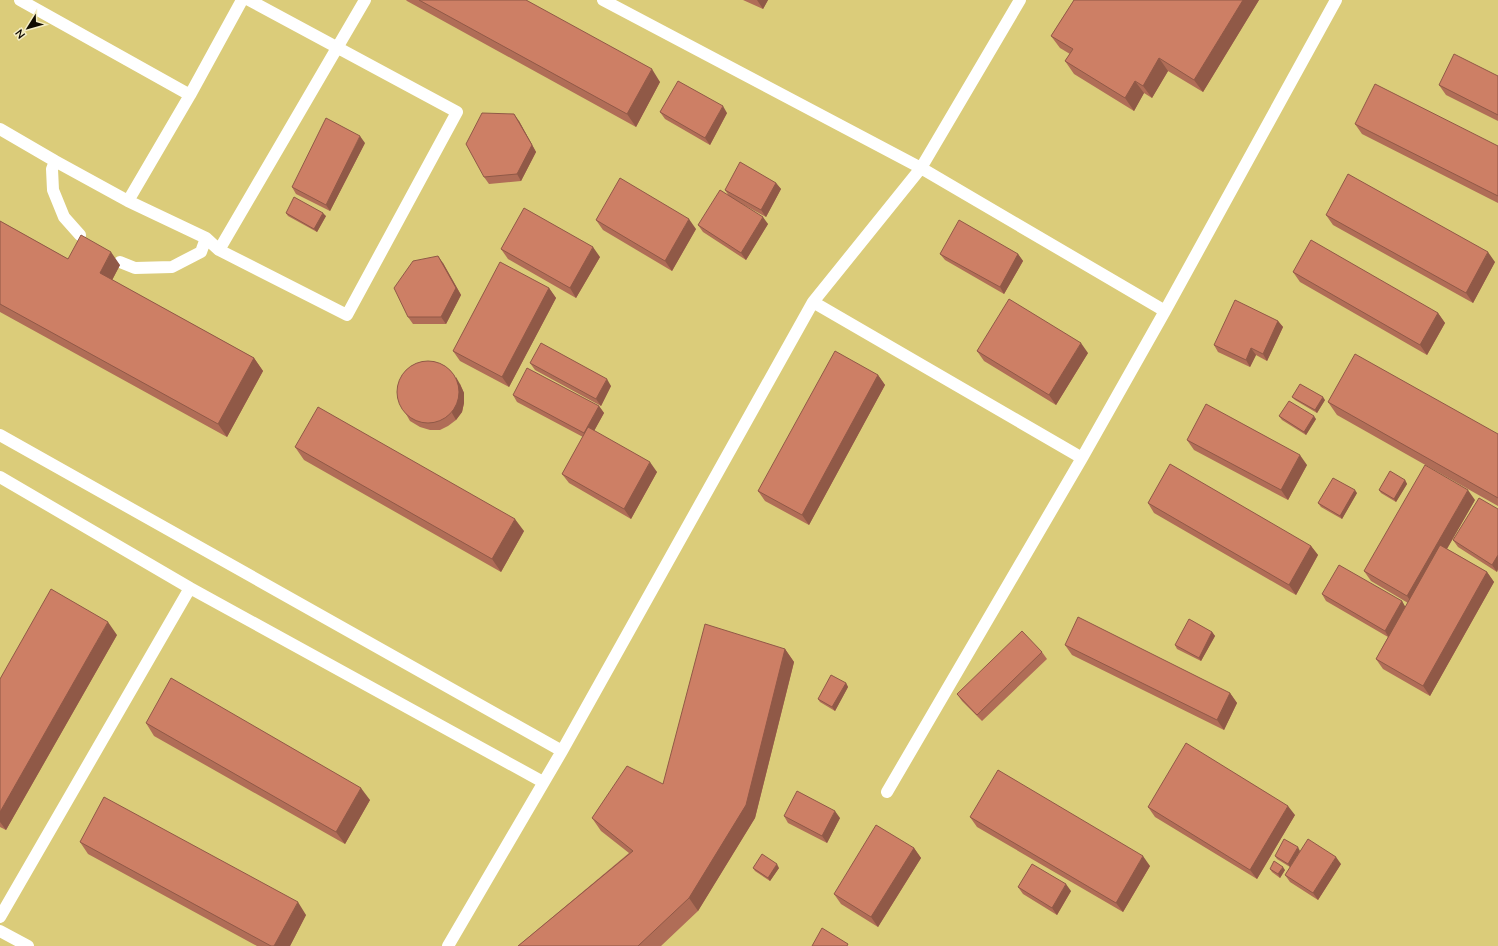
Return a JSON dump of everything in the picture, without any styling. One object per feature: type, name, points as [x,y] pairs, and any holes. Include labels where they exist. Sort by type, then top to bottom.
[{"type":"lane","points":[[20,0],[190,95]]},
{"type":"lane","points":[[128,201],[190,95],[242,0]]},
{"type":"lane","points":[[0,129],[128,201],[206,238],[219,250],[347,315],[457,112],[249,0]]},
{"type":"lane","points":[[219,250],[366,0]]},
{"type":"lane","points":[[603,0],[921,168],[1165,311]]},
{"type":"lane","points":[[448,946],[562,751],[814,302],[921,168],[1020,0]]},
{"type":"lane","points":[[887,792],[1082,458],[1165,311],[1336,0]]},
{"type":"lane","points":[[55,161],[52,170],[53,190],[64,217],[80,235]]},
{"type":"lane","points":[[120,262],[135,268],[172,268],[201,252],[206,238]]},
{"type":"lane","points":[[814,302],[1082,458]]},
{"type":"lane","points":[[0,435],[562,751]]},
{"type":"lane","points":[[0,477],[190,588],[543,782]]},
{"type":"lane","points":[[0,917],[190,588]]},
{"type":"lane","points":[[0,930],[28,946]]},
{"type":"building","points":[[419,0],[526,0],[652,69],[627,114]]},
{"type":"building","points":[[1074,0],[1243,0],[1194,80],[1159,58],[1143,86],[1135,81],[1125,98],[1065,61],[1073,49],[1051,36]]},
{"type":"building","points":[[1454,54],[1498,76],[1498,115],[1439,85]]},
{"type":"building","points":[[678,81],[723,106],[705,138],[660,112]]},
{"type":"building","points":[[1375,84],[1498,146],[1498,196],[1355,124]]},
{"type":"building","points":[[482,113],[514,114],[532,145],[517,174],[484,177],[466,144]]},
{"type":"building","points":[[326,118],[360,136],[326,205],[292,187]]},
{"type":"building","points":[[740,162],[776,183],[761,210],[725,190]]},
{"type":"building","points":[[1348,174],[1488,252],[1466,293],[1326,215]]},
{"type":"building","points":[[620,178],[689,219],[665,261],[596,220]]},
{"type":"building","points":[[720,190],[763,217],[741,253],[698,225]]},
{"type":"building","points":[[294,197],[323,213],[314,229],[286,213]]},
{"type":"building","points":[[524,208],[593,247],[570,288],[501,249]]},
{"type":"building","points":[[959,220],[1018,254],[1000,287],[940,254]]},
{"type":"building","points":[[0,221],[68,259],[81,235],[111,252],[100,273],[254,358],[218,424],[0,304]]},
{"type":"building","points":[[1311,240],[1438,313],[1420,345],[1293,272]]},
{"type":"building","points":[[438,256],[456,288],[441,317],[408,317],[394,288],[413,261]]},
{"type":"building","points":[[500,262],[549,288],[502,377],[453,351]]},
{"type":"building","points":[[1009,299],[1081,343],[1049,395],[977,351]]},
{"type":"building","points":[[1235,300],[1278,321],[1263,354],[1251,348],[1246,360],[1214,345]]},
{"type":"building","points":[[541,343],[607,379],[596,399],[530,363]]},
{"type":"building","points":[[835,351],[878,375],[802,515],[758,491]]},
{"type":"building","points":[[1355,354],[1498,434],[1498,498],[1328,402]]},
{"type":"building","points":[[428,361],[440,363],[450,370],[457,380],[459,392],[457,404],[450,414],[440,421],[428,423],[416,421],[406,414],[399,404],[397,392],[399,380],[406,370],[416,363]]},
{"type":"building","points":[[527,368],[599,406],[584,433],[513,395]]},
{"type":"building","points":[[1300,384],[1323,397],[1315,410],[1292,397]]},
{"type":"building","points":[[1289,401],[1314,416],[1304,432],[1279,416]]},
{"type":"building","points":[[1206,404],[1300,455],[1281,490],[1187,440]]},
{"type":"building","points":[[318,407],[515,519],[492,559],[295,447]]},
{"type":"building","points":[[588,427],[650,462],[624,509],[562,474]]},
{"type":"building","points":[[1170,464],[1311,546],[1289,585],[1148,503]]},
{"type":"building","points":[[1425,465],[1468,490],[1407,596],[1364,571]]},
{"type":"building","points":[[1390,471],[1405,480],[1394,499],[1379,490]]},
{"type":"building","points":[[1333,478],[1355,490],[1340,516],[1318,503]]},
{"type":"building","points":[[1479,498],[1498,509],[1498,555],[1492,565],[1453,540]]},
{"type":"building","points":[[1440,545],[1487,572],[1423,686],[1376,659]]},
{"type":"building","points":[[1339,565],[1402,601],[1385,631],[1322,594]]},
{"type":"building","points":[[51,589],[108,622],[0,812],[0,679]]},
{"type":"building","points":[[1078,617],[1230,693],[1217,720],[1065,645]]},
{"type":"building","points":[[1189,619],[1212,632],[1199,658],[1175,645]]},
{"type":"building","points":[[705,624],[785,649],[746,805],[689,898],[638,946],[518,946],[633,851],[592,818],[627,766],[663,784]]},
{"type":"building","points":[[1022,631],[1042,652],[977,715],[957,694]]},
{"type":"building","points":[[831,675],[846,683],[832,707],[818,699]]},
{"type":"building","points":[[171,678],[361,788],[336,832],[146,723]]},
{"type":"building","points":[[1186,743],[1288,806],[1250,870],[1148,807]]},
{"type":"building","points":[[998,770],[1143,856],[1116,903],[970,817]]},
{"type":"building","points":[[797,791],[835,811],[822,836],[784,816]]},
{"type":"building","points":[[104,797],[298,902],[274,946],[271,946],[80,842]]},
{"type":"building","points":[[876,825],[914,848],[871,917],[834,894]]},
{"type":"building","points":[[1284,839],[1298,847],[1288,864],[1275,856]]},
{"type":"building","points":[[1308,839],[1336,857],[1313,893],[1285,875]]},
{"type":"building","points":[[762,854],[777,864],[768,878],[753,868]]},
{"type":"building","points":[[1274,861],[1283,867],[1278,874],[1270,869]]},
{"type":"building","points":[[1032,864],[1066,884],[1052,908],[1018,887]]},
{"type":"building","points":[[822,928],[848,944],[847,946],[812,946]]}]
